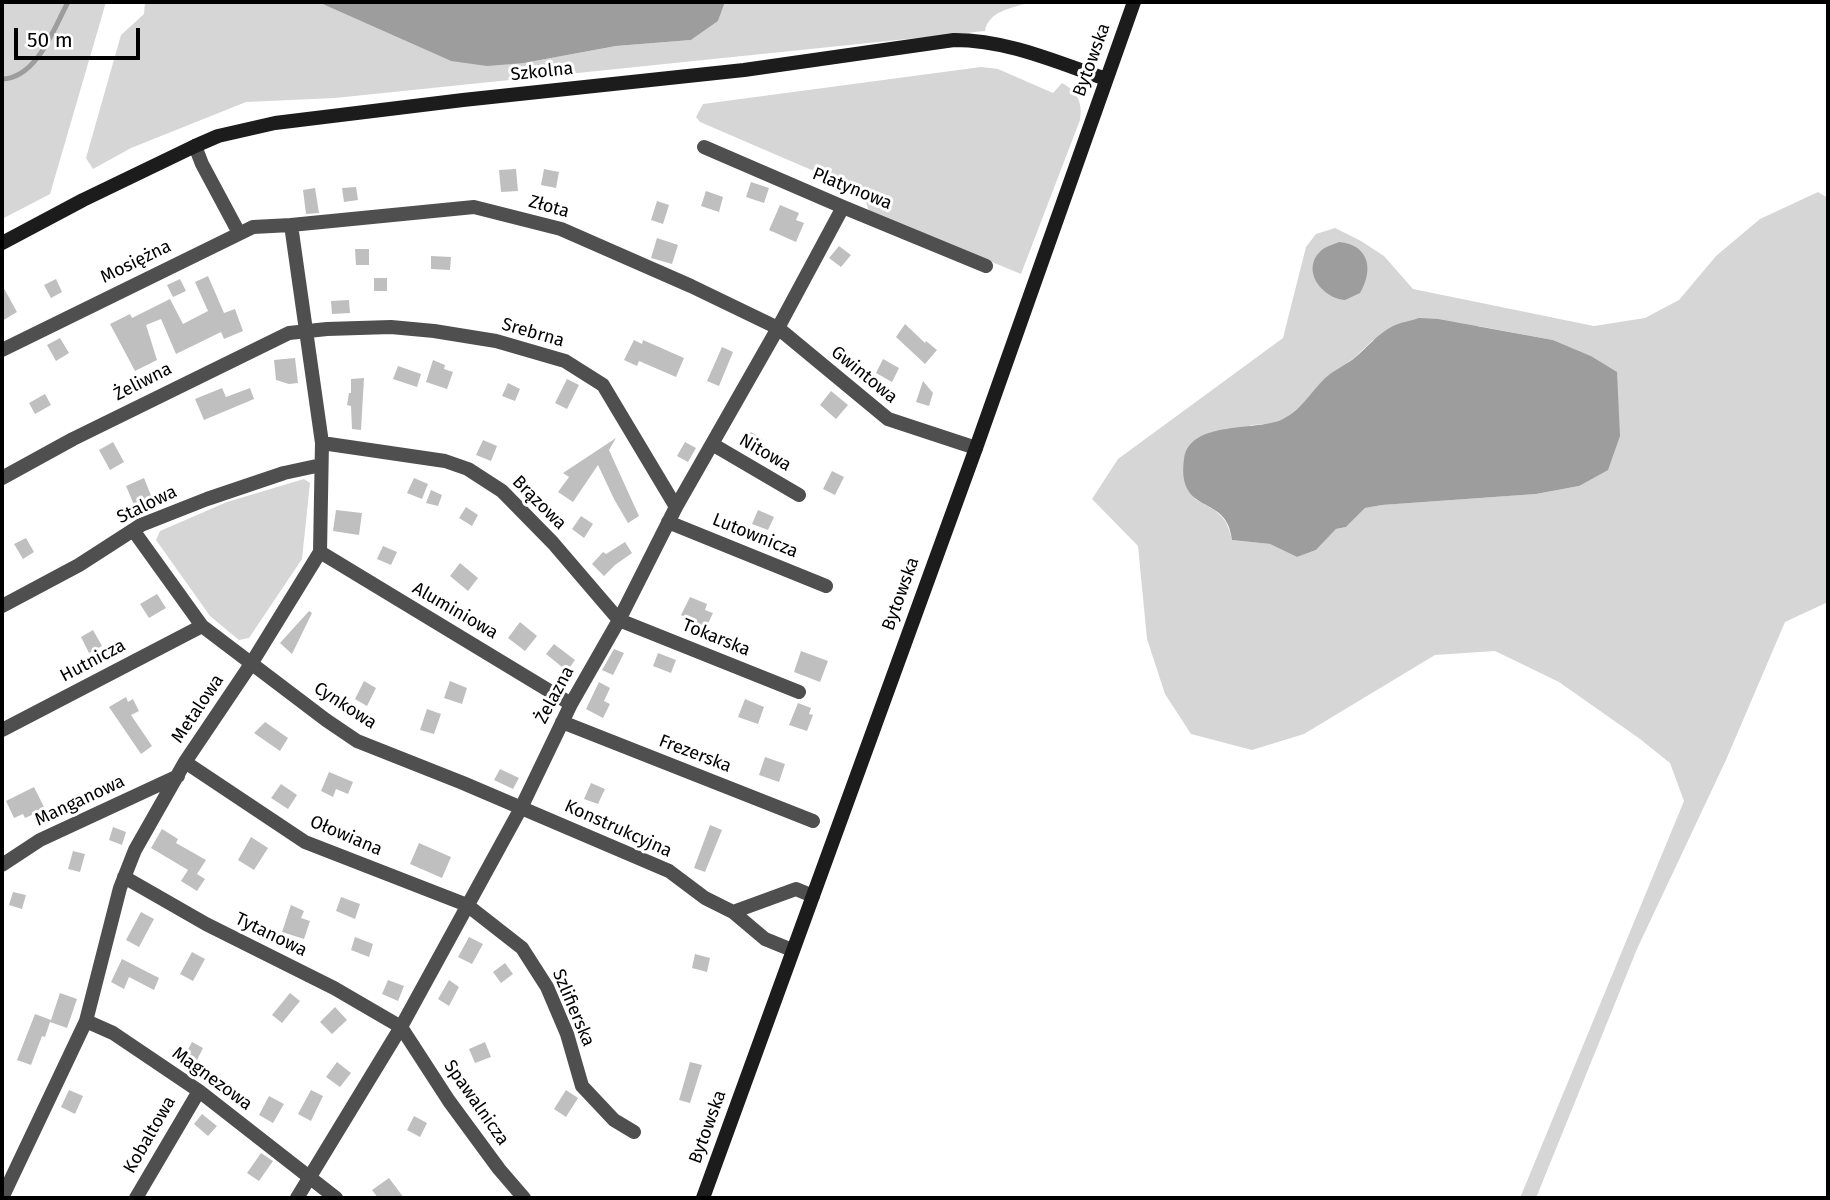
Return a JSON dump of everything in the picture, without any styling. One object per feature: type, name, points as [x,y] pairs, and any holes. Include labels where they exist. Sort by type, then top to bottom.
[{"type":"main road","name":"Bytowska","points":[[703,1198],[976,448],[1133,2]]},
{"type":"main road","name":"Szkolna","points":[[2,243],[195,146],[218,136],[275,123],[744,70],[954,40],[980,40],[1004,45],[1106,79]]},
{"type":"street","points":[[195,146],[239,233]]},
{"type":"street","name":"Platynowa","points":[[704,147],[986,266]]},
{"type":"street","name":"Złota","points":[[291,225],[474,206],[561,229],[691,286],[778,328]]},
{"type":"street","name":"Żelazna","points":[[297,1198],[401,1027],[521,808],[571,704],[619,620],[676,507],[843,207]]},
{"type":"street","points":[[291,225],[323,443],[320,552]]},
{"type":"street","name":"Mosiężna","points":[[2,350],[253,226],[291,225]]},
{"type":"street","name":"Srebrna","points":[[305,332],[391,327],[434,331],[496,341],[565,361],[603,385],[676,507]]},
{"type":"street","name":"Gwintowa","points":[[778,328],[888,419],[976,448]]},
{"type":"street","name":"Żeliwna","points":[[2,478],[235,358],[289,334],[305,332]]},
{"type":"street","name":"Brązowa","points":[[323,443],[445,461],[468,470],[502,491],[553,543],[619,620]]},
{"type":"street","name":"Nitowa","points":[[712,444],[799,495]]},
{"type":"street","name":"Stalowa","points":[[2,606],[79,565],[133,530],[207,499],[284,473],[321,466]]},
{"type":"street","name":"Lutownicza","points":[[668,522],[826,586]]},
{"type":"street","name":"Cynkowa","points":[[133,530],[202,626],[357,741],[521,808]]},
{"type":"street","name":"Metalowa","points":[[2,1198],[86,1021],[124,877],[135,850],[185,762],[251,664],[320,552]]},
{"type":"street","name":"Aluminiowa","points":[[320,552],[571,704]]},
{"type":"street","name":"Tokarska","points":[[619,620],[799,692]]},
{"type":"street","name":"Hutnicza","points":[[2,730],[202,626]]},
{"type":"street","name":"Frezerska","points":[[562,722],[813,821]]},
{"type":"street","name":"Ołowiana","points":[[185,762],[305,842],[467,905]]},
{"type":"street","name":"Manganowa","points":[[2,865],[40,840],[178,776]]},
{"type":"street","name":"Konstrukcyjna","points":[[521,808],[668,871],[705,898],[733,912],[765,939],[792,950]]},
{"type":"street","name":"Tytanowa","points":[[124,877],[206,924],[334,988],[401,1027]]},
{"type":"street","points":[[733,912],[796,889],[813,896]]},
{"type":"street","name":"Szlifierska","points":[[467,905],[522,948],[547,987],[568,1034],[582,1086],[614,1120],[635,1132]]},
{"type":"street","name":"Magnezowa","points":[[86,1021],[113,1033],[198,1091],[335,1198]]},
{"type":"street","name":"Spawalnicza","points":[[401,1027],[449,1101],[524,1198]]},
{"type":"street","name":"Kobaltowa","points":[[136,1198],[198,1091]]},
{"type":"shaded area","points":[[2,2],[106,2],[50,194],[2,219]]},
{"type":"shaded area","points":[[145,2],[318,2],[451,61],[524,63],[616,46],[691,40],[718,21],[725,2],[1030,2],[996,15],[987,24],[985,31],[335,98],[246,102],[131,148],[93,169],[86,158],[121,35],[144,14]]},
{"type":"shaded area","points":[[318,2],[725,2],[718,21],[691,40],[616,46],[524,63],[487,66],[451,61]]},
{"type":"shaded area","points":[[981,67],[998,69],[1053,93],[1062,83],[1075,93],[1080,102],[1080,120],[1021,274],[869,211],[865,193],[700,122],[696,117],[703,104]]},
{"type":"shaded area","points":[[1818,192],[1828,198],[1828,602],[1785,622],[1726,760],[1637,949],[1536,1198],[1520,1198],[1684,801],[1670,763],[1559,682],[1495,651],[1435,655],[1304,734],[1252,750],[1191,734],[1165,694],[1147,639],[1138,546],[1092,499],[1118,459],[1283,338],[1306,247],[1316,234],[1335,228],[1361,241],[1384,256],[1413,289],[1594,326],[1645,318],[1679,300],[1716,256],[1760,219]],"holes":[[[1478,326],[1553,340],[1591,356],[1616,372],[1579,486],[1536,494],[1365,508],[1346,527],[1336,529],[1316,550],[1297,557],[1270,544],[1232,540],[1224,519],[1195,499],[1251,425],[1270,424],[1285,419],[1305,402],[1325,378],[1354,358],[1373,340]]]},
{"type":"shaded area","points":[[1339,242],[1349,244],[1363,253],[1367,267],[1360,293],[1345,300],[1328,294],[1316,281],[1313,273],[1316,257],[1325,248]]},
{"type":"shaded area","points":[[1419,318],[1553,340],[1591,356],[1617,372],[1620,436],[1608,470],[1579,486],[1536,494],[1365,508],[1346,527],[1336,529],[1316,550],[1297,557],[1270,544],[1232,540],[1223,517],[1199,501],[1186,487],[1183,475],[1184,459],[1189,446],[1211,432],[1283,419],[1301,406],[1325,378],[1352,360],[1382,333],[1396,325]]},
{"type":"shaded area","points":[[304,479],[310,483],[302,559],[249,638],[239,640],[210,616],[156,540],[160,531],[227,502]]},
{"type":"building","points":[[516,169],[518,191],[501,192],[499,170]]},
{"type":"building","points":[[544,169],[559,172],[556,188],[541,185]]},
{"type":"building","points":[[751,182],[769,188],[764,203],[746,197]]},
{"type":"building","points":[[356,187],[358,200],[344,202],[342,188]]},
{"type":"building","points":[[315,188],[319,213],[306,214],[303,190]]},
{"type":"building","points":[[706,191],[723,197],[719,212],[701,206]]},
{"type":"building","points":[[657,201],[669,205],[663,224],[651,220]]},
{"type":"building","points":[[780,205],[799,213],[796,220],[804,223],[796,242],[769,230]]},
{"type":"building","points":[[657,238],[678,245],[672,264],[651,258]]},
{"type":"building","points":[[839,246],[851,255],[841,267],[829,258]]},
{"type":"building","points":[[355,249],[369,249],[369,265],[356,265]]},
{"type":"building","points":[[431,256],[451,257],[450,270],[431,269]]},
{"type":"building","points":[[208,276],[224,313],[235,309],[243,331],[224,339],[221,332],[176,354],[161,319],[146,325],[157,360],[135,371],[110,324],[130,314],[132,318],[170,299],[183,324],[208,311],[195,282]]},
{"type":"building","points":[[374,278],[387,278],[387,291],[374,291]]},
{"type":"building","points":[[56,279],[62,292],[51,298],[44,285]]},
{"type":"building","points":[[180,279],[186,291],[173,297],[167,285]]},
{"type":"building","points":[[2,285],[17,312],[2,321]]},
{"type":"building","points":[[349,300],[350,313],[332,314],[331,301]]},
{"type":"building","points":[[905,324],[925,343],[926,341],[937,350],[925,364],[896,337]]},
{"type":"building","points":[[60,338],[69,353],[56,361],[47,345]]},
{"type":"building","points":[[634,340],[642,344],[643,340],[684,358],[676,377],[639,361],[637,366],[624,360]]},
{"type":"building","points":[[722,347],[733,352],[719,386],[707,381]]},
{"type":"building","points":[[295,358],[298,383],[289,384],[276,380],[274,360]]},
{"type":"building","points":[[883,359],[899,368],[892,382],[876,373]]},
{"type":"building","points":[[433,360],[453,372],[447,389],[426,382]]},
{"type":"building","points":[[398,366],[421,374],[417,387],[393,379]]},
{"type":"building","points":[[364,378],[361,430],[352,429],[351,406],[347,405],[351,393],[351,379]]},
{"type":"building","points":[[567,379],[579,385],[567,409],[555,403]]},
{"type":"building","points":[[923,381],[933,393],[929,406],[916,402]]},
{"type":"building","points":[[508,383],[520,389],[515,401],[502,396]]},
{"type":"building","points":[[222,388],[226,397],[250,388],[254,399],[204,420],[195,399]]},
{"type":"building","points":[[831,391],[848,405],[836,419],[820,405]]},
{"type":"building","points":[[45,394],[51,405],[35,414],[29,403]]},
{"type":"building","points":[[751,432],[762,439],[752,453],[741,446]]},
{"type":"building","points":[[616,438],[609,450],[639,516],[628,523],[598,465],[573,502],[558,492],[569,477],[563,473]]},
{"type":"building","points":[[483,440],[497,446],[491,461],[476,455]]},
{"type":"building","points":[[113,442],[124,462],[110,470],[99,450]]},
{"type":"building","points":[[685,442],[696,448],[688,462],[677,456]]},
{"type":"building","points":[[832,471],[844,477],[835,495],[823,489]]},
{"type":"building","points":[[144,478],[152,498],[134,505],[126,486]]},
{"type":"building","points":[[414,478],[428,484],[422,499],[407,493]]},
{"type":"building","points":[[431,490],[442,495],[438,506],[426,503]]},
{"type":"building","points":[[466,507],[478,515],[472,526],[459,518]]},
{"type":"building","points":[[336,510],[362,513],[359,535],[333,531]]},
{"type":"building","points":[[758,510],[774,517],[768,530],[752,524]]},
{"type":"building","points":[[581,516],[593,524],[584,538],[572,529]]},
{"type":"building","points":[[26,538],[34,552],[23,559],[14,544]]},
{"type":"building","points":[[625,542],[632,553],[604,576],[592,564],[603,552],[606,554]]},
{"type":"building","points":[[383,546],[397,552],[391,565],[377,559]]},
{"type":"building","points":[[460,563],[478,578],[468,591],[450,576]]},
{"type":"building","points":[[157,594],[166,608],[149,618],[140,604]]},
{"type":"building","points":[[690,597],[707,604],[705,610],[713,613],[706,628],[681,615]]},
{"type":"building","points":[[309,611],[312,613],[292,654],[280,643]]},
{"type":"building","points":[[520,622],[537,636],[525,651],[508,638]]},
{"type":"building","points":[[93,630],[102,646],[89,653],[81,637]]},
{"type":"building","points":[[554,644],[575,660],[567,671],[546,654]]},
{"type":"building","points":[[614,649],[624,653],[613,675],[602,670]]},
{"type":"building","points":[[801,651],[828,661],[820,682],[794,672]]},
{"type":"building","points":[[658,653],[676,660],[671,673],[653,666]]},
{"type":"building","points":[[364,681],[376,688],[367,706],[355,699]]},
{"type":"building","points":[[450,681],[467,688],[462,704],[444,698]]},
{"type":"building","points":[[599,682],[610,688],[604,701],[610,704],[603,718],[586,709]]},
{"type":"building","points":[[126,697],[128,702],[133,699],[139,711],[131,715],[152,746],[141,754],[109,707]]},
{"type":"building","points":[[745,699],[764,707],[758,724],[738,717]]},
{"type":"building","points":[[798,703],[811,708],[809,714],[813,715],[807,731],[789,725]]},
{"type":"building","points":[[427,709],[441,714],[434,734],[420,730]]},
{"type":"building","points":[[265,722],[288,738],[280,751],[254,733]]},
{"type":"building","points":[[765,757],[785,764],[779,782],[759,775]]},
{"type":"building","points":[[500,769],[519,778],[513,789],[494,780]]},
{"type":"building","points":[[329,772],[353,782],[348,794],[336,789],[333,797],[321,791]]},
{"type":"building","points":[[591,783],[605,789],[598,804],[584,799]]},
{"type":"building","points":[[281,784],[297,795],[288,809],[271,798]]},
{"type":"building","points":[[34,787],[45,809],[25,818],[23,814],[14,818],[6,801]]},
{"type":"building","points":[[710,825],[722,830],[705,872],[694,868]]},
{"type":"building","points":[[113,827],[126,832],[122,845],[109,840]]},
{"type":"building","points":[[162,829],[178,839],[176,843],[206,860],[197,874],[205,879],[197,891],[181,881],[188,870],[151,848]]},
{"type":"building","points":[[251,837],[268,848],[254,870],[238,860]]},
{"type":"building","points":[[419,843],[451,857],[442,878],[410,864]]},
{"type":"building","points":[[73,851],[85,854],[80,872],[68,869]]},
{"type":"building","points":[[13,892],[26,895],[22,909],[9,905]]},
{"type":"building","points":[[341,897],[360,904],[355,919],[336,911]]},
{"type":"building","points":[[291,905],[304,911],[301,918],[310,921],[304,939],[282,932]]},
{"type":"building","points":[[141,912],[154,919],[139,947],[126,940]]},
{"type":"building","points":[[355,937],[373,944],[369,957],[351,950]]},
{"type":"building","points":[[469,937],[483,944],[472,964],[458,957]]},
{"type":"building","points":[[192,952],[205,959],[193,981],[180,974]]},
{"type":"building","points":[[695,954],[710,958],[707,972],[692,968]]},
{"type":"building","points":[[122,959],[159,978],[154,990],[129,977],[124,989],[111,982]]},
{"type":"building","points":[[505,963],[513,974],[501,983],[493,972]]},
{"type":"building","points":[[388,980],[404,986],[398,1001],[382,994]]},
{"type":"building","points":[[449,980],[459,987],[449,1006],[438,999]]},
{"type":"building","points":[[60,993],[77,999],[67,1028],[50,1022],[31,1065],[17,1060],[35,1014],[51,1020]]},
{"type":"building","points":[[290,993],[300,1001],[282,1023],[272,1015]]},
{"type":"building","points":[[335,1007],[347,1020],[332,1034],[320,1022]]},
{"type":"building","points":[[192,1042],[203,1048],[197,1060],[185,1055]]},
{"type":"building","points":[[485,1042],[491,1057],[475,1063],[469,1049]]},
{"type":"building","points":[[337,1062],[351,1073],[340,1087],[326,1077]]},
{"type":"building","points":[[690,1062],[702,1065],[690,1103],[679,1100]]},
{"type":"building","points":[[69,1090],[83,1096],[75,1114],[61,1107]]},
{"type":"building","points":[[311,1090],[323,1096],[311,1121],[298,1114]]},
{"type":"building","points":[[566,1090],[578,1098],[566,1117],[554,1109]]},
{"type":"building","points":[[269,1096],[284,1104],[273,1123],[259,1115]]},
{"type":"building","points":[[202,1114],[217,1126],[208,1136],[194,1124]]},
{"type":"building","points":[[414,1116],[427,1123],[420,1137],[407,1130]]},
{"type":"building","points":[[261,1153],[273,1161],[259,1181],[247,1173]]},
{"type":"building","points":[[389,1178],[404,1198],[378,1198],[372,1190]]},
{"type":"waterway","points":[[2,79],[14,76],[35,61],[68,2]]}]
